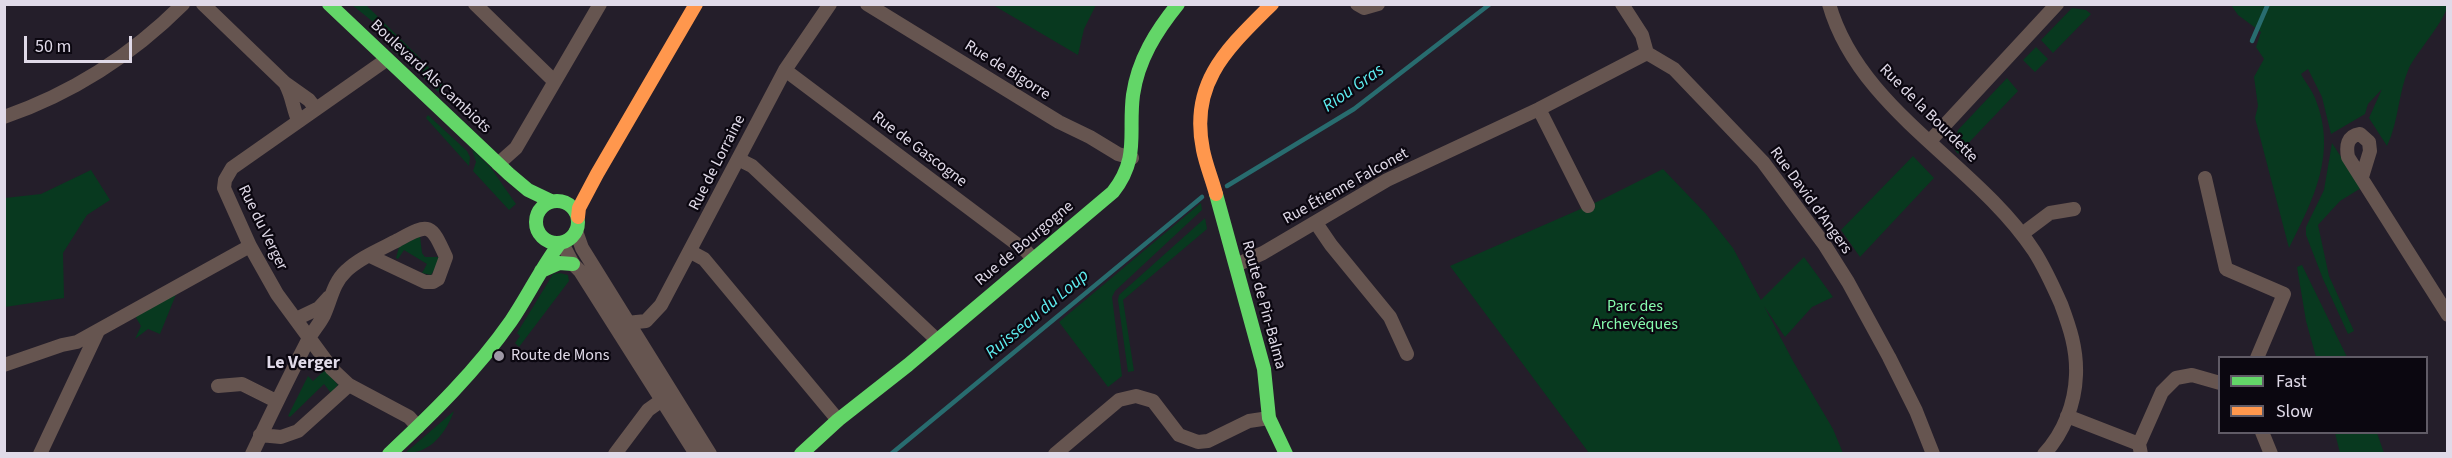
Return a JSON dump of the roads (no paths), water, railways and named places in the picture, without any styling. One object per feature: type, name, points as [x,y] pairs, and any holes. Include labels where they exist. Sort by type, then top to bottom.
[{"type":"street","points":[[4,117],[63,94],[93,76],[125,55],[183,4]]},
{"type":"street","points":[[203,4],[285,83],[309,100],[316,109]]},
{"type":"street","name":"Boulevard Als Cambiots","points":[[329,4],[498,164],[507,175],[531,218]]},
{"type":"street","points":[[475,4],[554,81]]},
{"type":"street","points":[[498,164],[516,148],[600,4]]},
{"type":"street","points":[[531,218],[552,243],[568,240],[577,224],[579,208],[597,174],[696,4]]},
{"type":"street","name":"Rue de Lorraine","points":[[627,322],[642,322],[654,315],[691,252],[785,70],[830,4]]},
{"type":"street","name":"Rue de Bigorre","points":[[867,4],[1059,122],[1118,154],[1132,158]]},
{"type":"street","name":"Rue de Bourgogne","points":[[801,453],[1113,192],[1128,172],[1132,158],[1132,110],[1138,74],[1155,34],[1178,4]]},
{"type":"street","name":"Route de Pin-Balma","points":[[1272,4],[1226,52],[1209,77],[1201,99],[1200,131],[1264,369],[1269,418],[1286,453]]},
{"type":"street","points":[[1357,4],[1364,8],[1378,4]]},
{"type":"street","points":[[1622,4],[1638,28],[1647,53]]},
{"type":"street","name":"Rue de la Bourdette","points":[[1829,4],[1843,41],[1873,84],[2007,217],[2022,234],[2048,275],[2071,329],[2076,351],[2076,385],[2067,417],[2051,446],[2044,453]]},
{"type":"street","points":[[1930,141],[2057,4]]},
{"type":"street","name":"Rue Étienne Falconet","points":[[1236,265],[1263,253],[1387,180],[1539,109],[1647,53]]},
{"type":"street","name":"Rue David d'Angers","points":[[1647,53],[1674,69],[1763,162],[1824,244],[1848,282],[1889,357],[1934,452]]},
{"type":"street","name":"Rue du Verger","points":[[387,60],[232,168],[225,180],[226,196],[277,294],[332,369],[349,385],[409,417],[418,427]]},
{"type":"street","name":"Rue de Gascogne","points":[[785,70],[1026,251],[1033,259]]},
{"type":"street","points":[[285,83],[292,96],[298,120]]},
{"type":"street","points":[[1539,109],[1588,206]]},
{"type":"street","points":[[738,159],[752,166],[936,339]]},
{"type":"street","points":[[531,218],[540,209],[584,185],[597,174]]},
{"type":"street","name":"Boulevard Als Cambiots","points":[[507,175],[532,194],[554,201]]},
{"type":"street","points":[[2362,177],[2448,315]]},
{"type":"street","points":[[2205,178],[2226,269],[2284,294],[2257,356]]},
{"type":"street","points":[[554,201],[571,206],[582,248],[710,453]]},
{"type":"street","points":[[2022,234],[2050,213],[2074,209]]},
{"type":"street","points":[[531,218],[542,249],[539,275]]},
{"type":"street","points":[[1316,223],[1331,245],[1390,317],[1407,354]]},
{"type":"street","points":[[252,453],[308,339],[324,314],[329,297],[348,268],[419,228],[429,229],[436,234],[446,258],[442,272],[433,282],[425,282],[370,256]]},
{"type":"street","points":[[561,243],[696,453]]},
{"type":"street","points":[[389,453],[449,397],[485,356],[513,318],[561,243]]},
{"type":"street","points":[[4,365],[77,342],[250,246]]},
{"type":"street","points":[[691,252],[704,259],[838,420]]},
{"type":"street","points":[[539,275],[559,263],[573,264]]},
{"type":"street","points":[[296,319],[319,308],[329,297]]},
{"type":"street","points":[[40,453],[98,331]]},
{"type":"street","points":[[2067,417],[2140,448],[2162,392],[2176,378],[2192,375],[2218,382]]},
{"type":"street","points":[[218,386],[242,384],[276,401]]},
{"type":"street","points":[[260,435],[281,437],[298,431],[349,385]]},
{"type":"street","points":[[1054,453],[1119,400],[1136,396],[1153,401],[1179,435],[1198,442],[1208,441],[1249,421],[1269,418]]},
{"type":"street","points":[[615,453],[648,410],[662,400]]},
{"type":"street","points":[[2263,434],[2271,453]]},
{"type":"waterway","name":"Riou Gras","points":[[1227,186],[1354,109],[1490,4]]},
{"type":"waterway","points":[[2252,41],[2268,4]]},
{"type":"waterway","name":"Ruisseau du Loup","points":[[891,454],[1202,197]]},
{"type":"place","name":"Route de Mons","points":[[499,356]]},
{"type":"district","name":"Le Verger","points":[[303,364]]},
{"type":"park label","name":"Parc des Archevêques","points":[[1635,316]]}]
